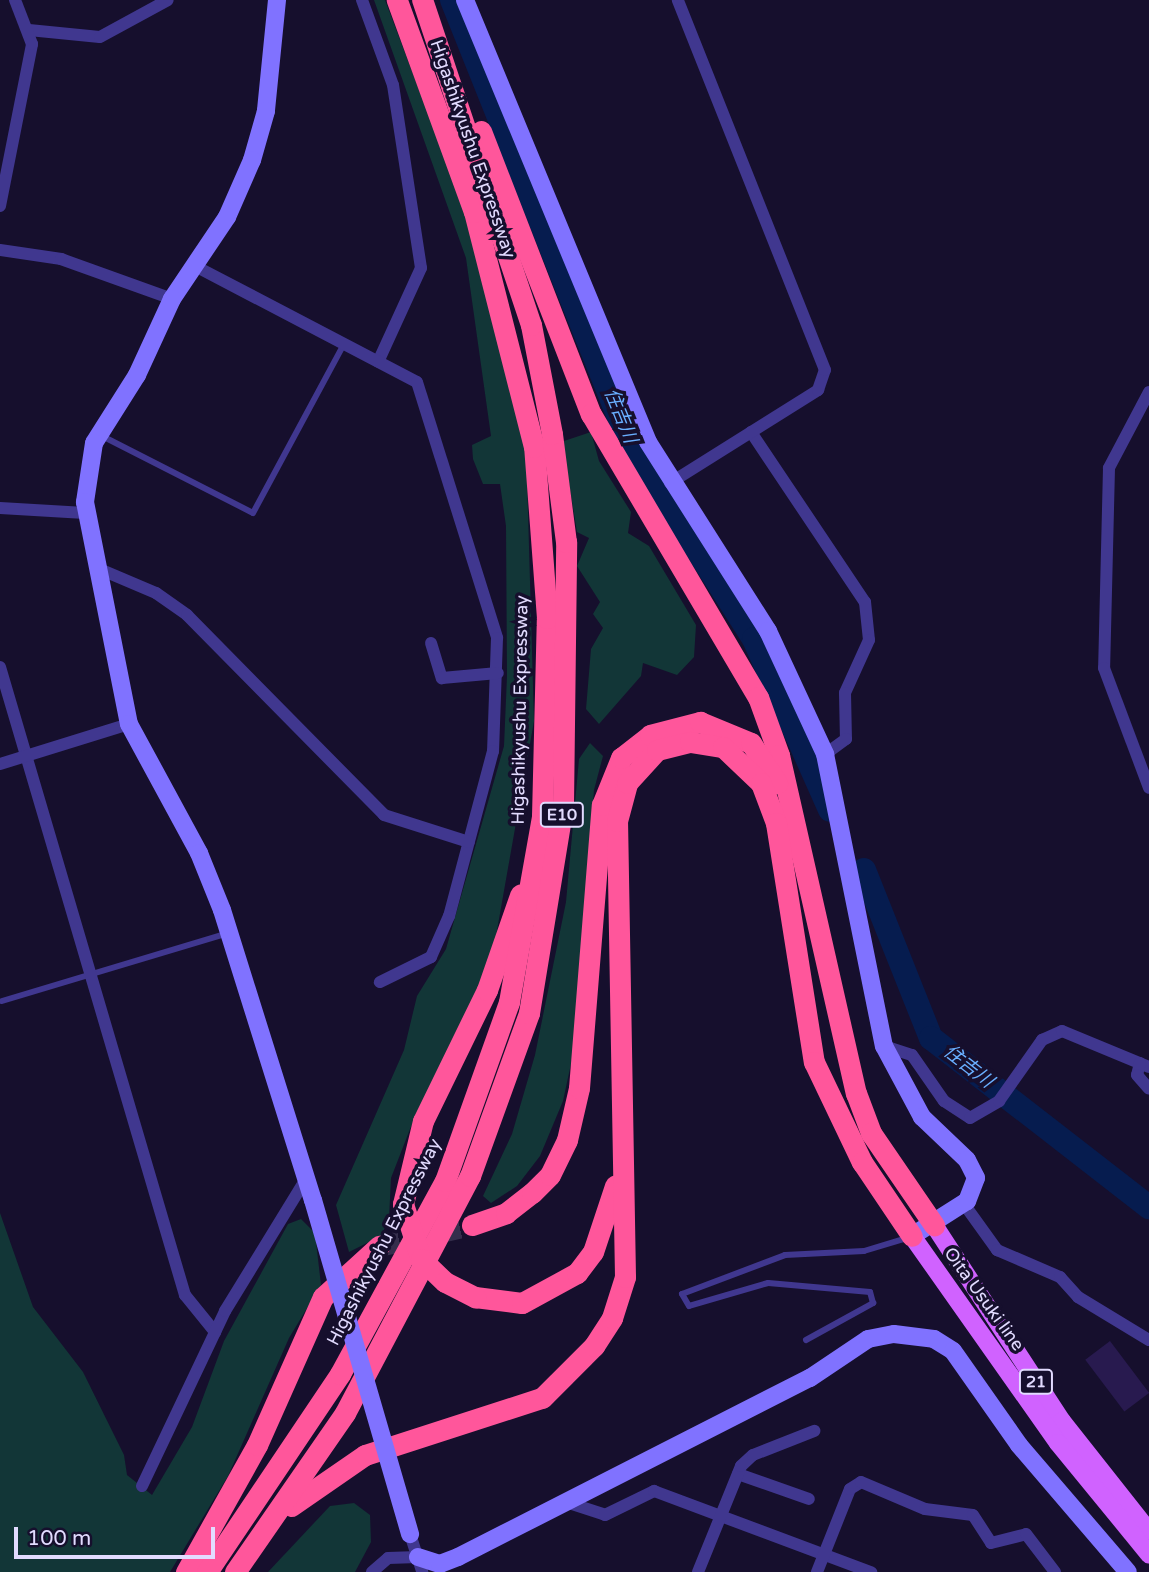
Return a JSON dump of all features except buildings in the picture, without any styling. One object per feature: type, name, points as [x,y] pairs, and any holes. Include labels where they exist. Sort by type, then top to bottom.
[{"type":"highway","name":"Higashikyushu Expressway","points":[[207,1572],[341,1374],[445,1181],[509,1002],[542,816],[547,618],[534,447],[474,212],[397,0]]},
{"type":"highway","name":"Higashikyushu Expressway","points":[[234,1572],[345,1413],[402,1313],[498,1108],[529,1013],[563,805],[566,542],[552,433],[527,312],[424,0]]},
{"type":"highway","points":[[424,0],[499,171],[591,414],[758,697],[803,854],[856,1093],[871,1132],[934,1225]]},
{"type":"highway","points":[[472,1225],[506,1213],[532,1193],[550,1175],[567,1140],[579,1088],[596,846],[602,805],[621,758],[675,725],[730,730],[770,765],[803,854]]},
{"type":"highway","points":[[268,1526],[333,1472],[365,1455],[500,1416],[542,1398],[568,1375],[612,1318],[625,1277],[620,1167],[619,809],[627,783],[648,756],[677,743],[710,743],[744,761],[768,799],[814,1062],[832,1109],[912,1236]]},
{"type":"highway","points":[[542,816],[487,990],[416,1139],[403,1204],[421,1259],[445,1282],[475,1297],[522,1303],[577,1273],[606,1221],[620,1167]]},
{"type":"highway","points":[[186,1572],[257,1445],[323,1297],[379,1247]]},
{"type":"main road","name":"Oita Usuki line","points":[[934,1225],[1062,1421],[1149,1531]]},
{"type":"main road","name":"Oita Usuki line","points":[[912,1236],[1058,1443],[1149,1554]]},
{"type":"street","points":[[0,206],[31,49],[29,30],[15,0]]},
{"type":"street","points":[[29,30],[100,37],[168,0]]},
{"type":"street","points":[[277,0],[258,142],[227,218],[172,299],[137,375],[98,435],[87,466],[85,513],[129,724],[199,853],[230,932],[313,1200],[420,1565]]},
{"type":"street","points":[[362,0],[393,85],[421,268],[378,362]]},
{"type":"street","points":[[465,0],[538,166],[618,381],[670,484],[768,631],[825,754],[884,1046],[922,1117],[973,1169],[975,1186],[964,1204],[934,1225],[912,1236]]},
{"type":"street","points":[[670,484],[818,390],[825,370],[678,0]]},
{"type":"street","points":[[0,250],[61,259],[172,299]]},
{"type":"street","points":[[195,266],[417,382],[425,396],[497,638],[498,673],[493,751],[438,948],[423,963],[380,982]]},
{"type":"street","points":[[1149,392],[1109,468],[1104,668],[1149,788]]},
{"type":"street","points":[[751,432],[865,602],[869,640],[845,693],[846,739],[825,754]]},
{"type":"street","points":[[0,508],[85,513]]},
{"type":"street","points":[[97,568],[156,593],[187,615],[384,815],[469,842]]},
{"type":"street","points":[[431,643],[442,678],[498,673]]},
{"type":"street","points":[[0,667],[87,973],[185,1295],[215,1332]]},
{"type":"street","points":[[0,765],[129,724]]},
{"type":"street","points":[[884,1046],[912,1055],[956,1112],[970,1118],[999,1101],[1042,1040],[1062,1031],[1144,1065],[1137,1075],[1149,1089]]},
{"type":"street","points":[[142,1486],[215,1332],[306,1178]]},
{"type":"street","points":[[964,1204],[997,1250],[1060,1277],[1078,1297],[1149,1340]]},
{"type":"street","points":[[372,1572],[388,1559],[420,1565],[440,1564],[569,1503],[810,1378],[868,1339],[922,1335],[962,1361],[1020,1445],[1128,1572]]},
{"type":"street","points":[[698,1572],[738,1474],[752,1455],[814,1431]]},
{"type":"street","points":[[738,1474],[808,1499]]},
{"type":"street","points":[[817,1572],[850,1489],[861,1482],[925,1509],[973,1515],[991,1543],[1026,1534],[1055,1572]]},
{"type":"street","points":[[569,1503],[605,1514],[654,1491],[871,1572]]},
{"type":"street","points":[[440,1564],[457,1572]]},
{"type":"lane","points":[[98,435],[253,513],[344,344]]},
{"type":"lane","points":[[2,1001],[87,973],[230,932]]},
{"type":"lane","points":[[806,1340],[873,1303],[870,1292],[768,1283],[689,1306],[682,1294],[785,1255],[864,1251],[912,1236]]},
{"type":"green space","points":[[374,0],[385,0],[468,219],[526,442],[534,721],[490,970],[410,1129],[391,1178],[389,1219],[381,1236],[349,1252],[336,1205],[404,1050],[417,996],[446,949],[504,746],[507,676],[506,526],[500,484],[483,484],[473,459],[472,445],[491,436],[466,258]]},
{"type":"green space","points":[[591,432],[599,461],[631,512],[628,533],[649,546],[696,625],[694,657],[677,675],[643,663],[641,676],[599,724],[586,709],[591,649],[603,628],[593,614],[600,602],[577,566],[589,538],[577,532],[564,453],[564,441]]},
{"type":"green space","points":[[590,743],[603,756],[594,790],[575,1045],[563,1101],[540,1156],[517,1186],[491,1203],[483,1196],[512,1134],[535,1055],[566,902],[579,759]]},
{"type":"green space","points":[[0,1213],[33,1307],[83,1372],[124,1455],[127,1475],[152,1495],[192,1427],[224,1341],[288,1224],[301,1219],[315,1233],[321,1285],[289,1338],[228,1476],[170,1572],[0,1572]]},
{"type":"green space","points":[[354,1503],[370,1515],[371,1542],[355,1572],[268,1572],[330,1506]]},
{"type":"waterway","name":"住吉川","points":[[452,0],[629,443],[754,639],[830,810]]},
{"type":"waterway","name":"住吉川","points":[[864,870],[931,1038],[1149,1207]]},
{"type":"tunnel","points":[[379,1246],[472,1225]]}]
